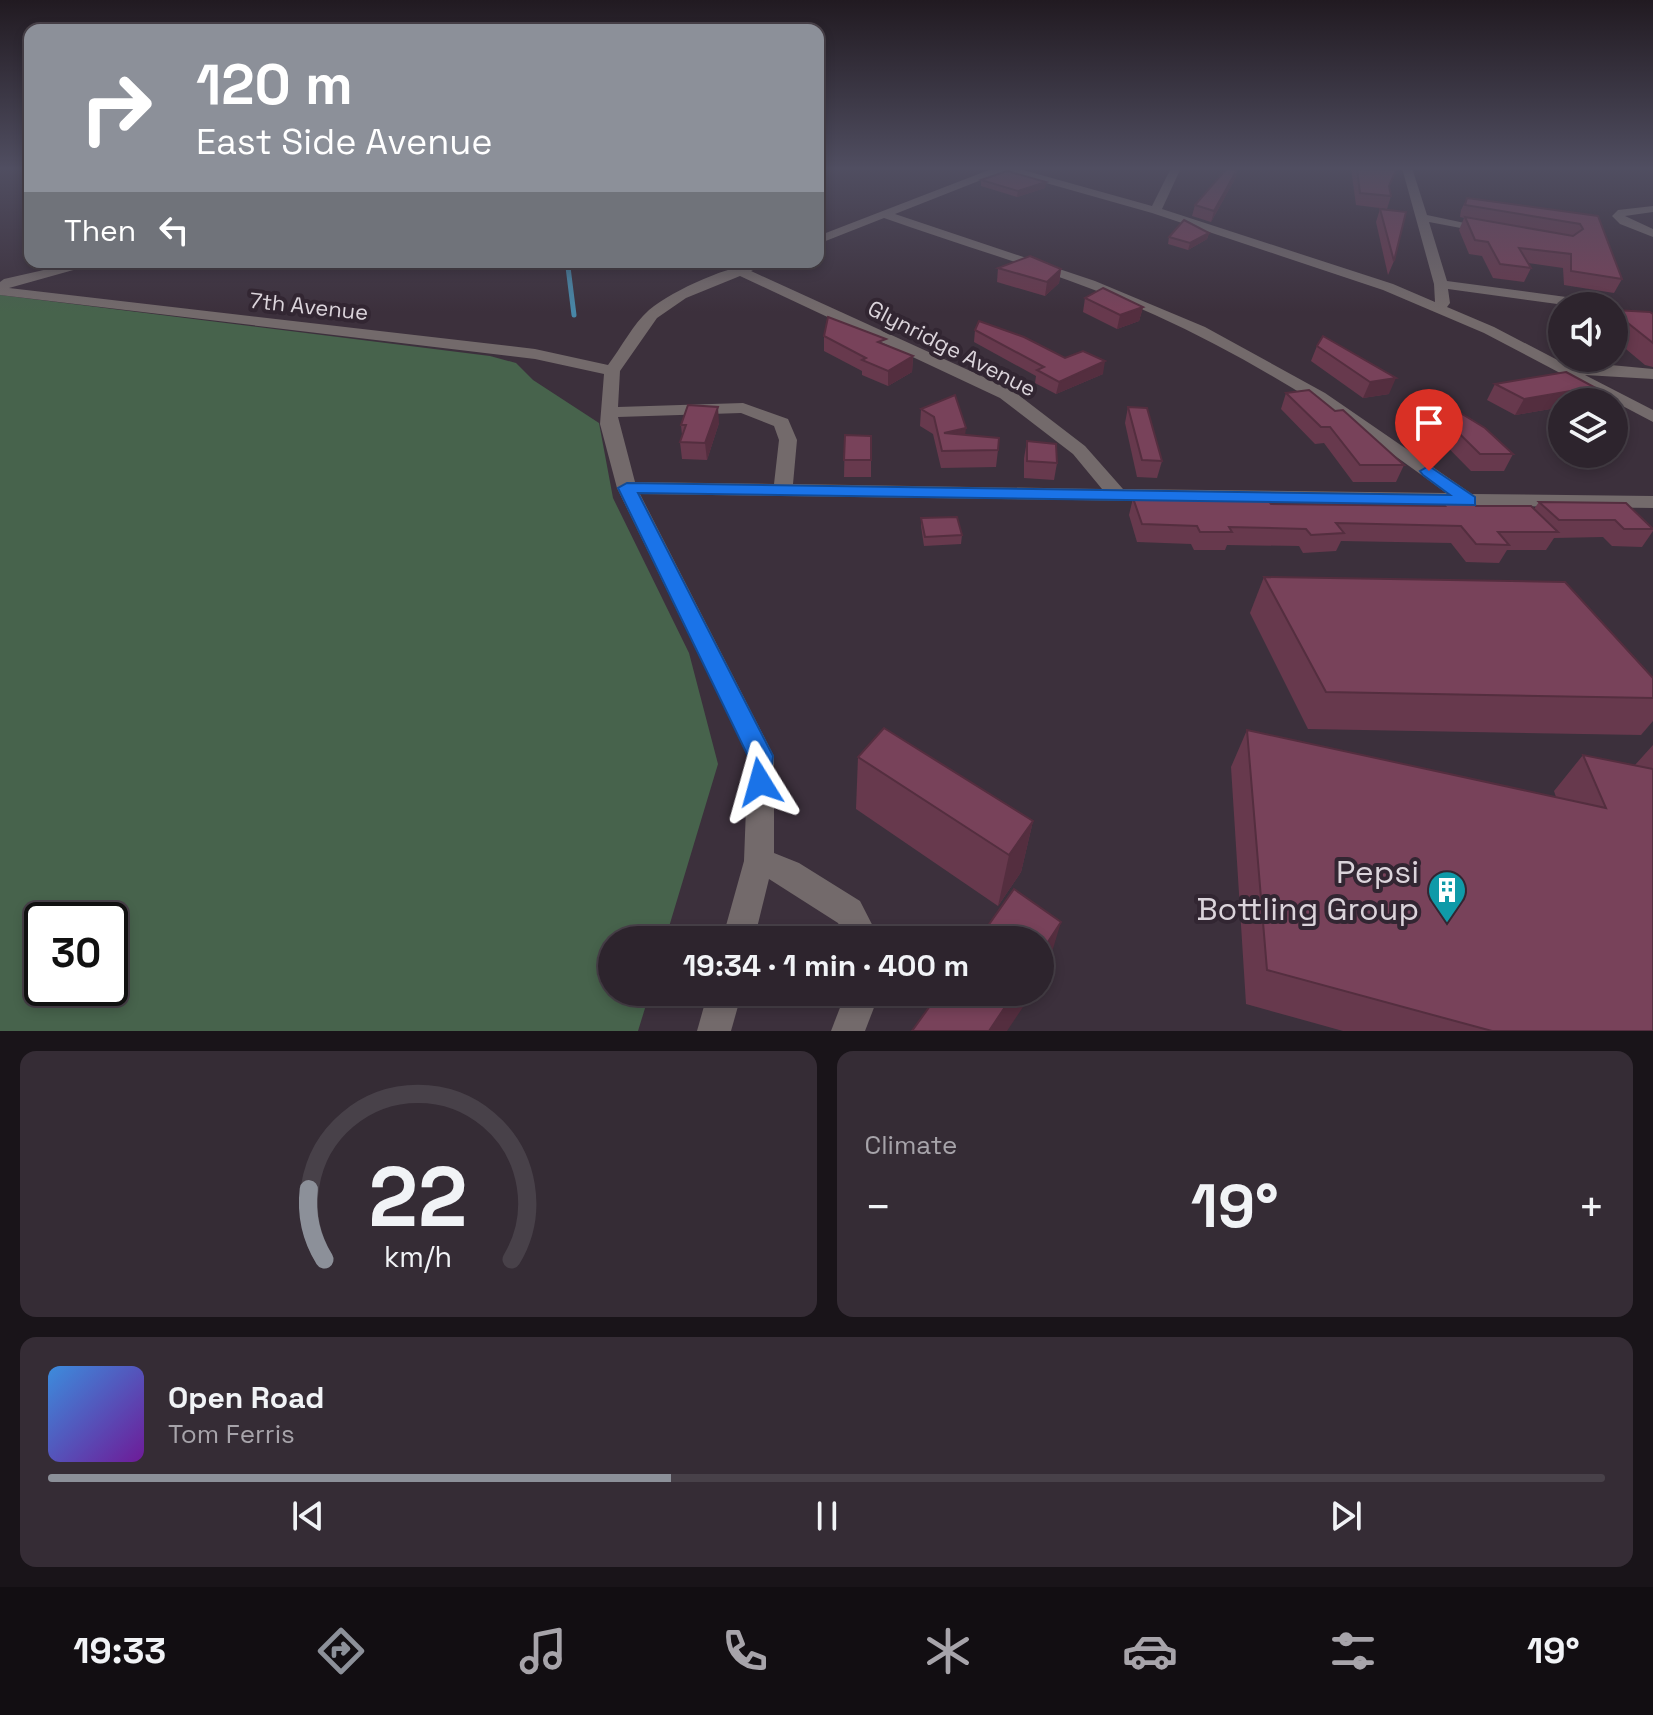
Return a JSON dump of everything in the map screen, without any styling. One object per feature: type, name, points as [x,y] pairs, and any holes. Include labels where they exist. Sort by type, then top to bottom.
[{"type":"street","points":[[824,238],[878,216]]},
{"type":"street","points":[[889,216],[1157,311],[1227,344],[1295,381],[1469,501]]},
{"type":"street","points":[[1171,216],[1439,306],[1548,362]]},
{"type":"street","points":[[1618,216],[1624,222],[1653,233]]},
{"type":"street","points":[[1439,306],[1443,303],[1441,284],[1424,218],[1502,232]]},
{"type":"street","points":[[3,287],[74,268]]},
{"type":"street","points":[[742,926],[759,861],[761,756],[627,488],[609,424],[612,371],[652,315],[681,295],[748,268]]},
{"type":"street","name":"Glynridge Avenue","points":[[740,271],[1006,394],[1079,450],[1120,497]]},
{"type":"street","points":[[1441,284],[1548,299]]},
{"type":"street","name":"7th Avenue","points":[[3,287],[535,354],[612,371]]},
{"type":"street","points":[[1568,372],[1653,417]]},
{"type":"street","points":[[1628,372],[1653,374]]},
{"type":"street","points":[[610,412],[743,408],[763,414],[782,423],[788,440],[783,491]]},
{"type":"street","points":[[627,488],[1653,502]]},
{"type":"street","points":[[759,861],[788,873],[849,912],[856,926]]},
{"type":"street","points":[[714,1031],[721,1006]]},
{"type":"street","points":[[848,1031],[858,1006]]},
{"type":"green space","points":[[0,295],[490,356],[516,363],[533,380],[599,423],[613,498],[689,653],[718,764],[669,926],[598,926],[598,1006],[646,1006],[638,1031],[0,1031]]},
{"type":"building","points":[[1382,216],[1405,216],[1394,261]]},
{"type":"building","points":[[1532,216],[1598,216],[1622,279],[1571,271],[1571,254],[1519,248],[1531,268],[1500,264],[1488,242],[1475,240],[1465,217],[1573,236],[1583,229],[1580,224]]},
{"type":"building","points":[[1184,220],[1209,233],[1190,243],[1169,237]]},
{"type":"building","points":[[1030,256],[1061,269],[1047,282],[998,268]]},
{"type":"building","points":[[1103,288],[1143,307],[1120,315],[1085,298]]},
{"type":"building","points":[[1628,311],[1653,314],[1653,343],[1628,323]]},
{"type":"building","points":[[828,317],[886,339],[878,342],[913,356],[888,371],[862,360],[866,358],[824,336]]},
{"type":"building","points":[[979,321],[1024,337],[1065,358],[1083,351],[1105,361],[1059,382],[1037,370],[1044,367],[975,330]]},
{"type":"building","points":[[1323,336],[1396,378],[1370,382],[1317,346]]},
{"type":"building","points":[[1566,372],[1594,387],[1548,388],[1548,395],[1524,399],[1495,384]]},
{"type":"building","points":[[1309,390],[1335,411],[1343,410],[1404,465],[1360,465],[1330,427],[1321,427],[1286,393]]},
{"type":"building","points":[[1426,392],[1485,428],[1513,454],[1480,454],[1422,397]]},
{"type":"building","points":[[955,395],[966,428],[944,433],[999,438],[998,450],[942,451],[934,417],[921,409]]},
{"type":"building","points":[[688,405],[718,407],[705,443],[680,442],[686,425],[681,425]]},
{"type":"building","points":[[1128,407],[1147,408],[1162,461],[1142,460]]},
{"type":"building","points":[[845,435],[871,436],[871,460],[844,460]]},
{"type":"building","points":[[1027,441],[1056,444],[1057,463],[1027,461]]},
{"type":"building","points":[[1133,498],[1268,500],[1271,504],[1445,506],[1441,501],[1472,502],[1476,506],[1531,506],[1558,532],[1498,532],[1509,545],[1476,544],[1461,526],[1336,523],[1344,533],[1311,535],[1306,529],[1229,527],[1232,532],[1200,532],[1197,526],[1142,524]]},
{"type":"building","points":[[1539,502],[1626,503],[1653,529],[1624,529],[1615,520],[1559,520]]},
{"type":"building","points":[[957,517],[962,535],[925,537],[921,518]]},
{"type":"building","points":[[1264,577],[1565,582],[1653,678],[1653,698],[1326,692]]},
{"type":"building","points":[[884,728],[1033,821],[1009,855],[858,757]]},
{"type":"building","name":"Pepsi Bottling Group","points":[[1247,730],[1606,808],[1583,755],[1653,769],[1653,1031],[1492,1031],[1267,970]]},
{"type":"building","points":[[1014,889],[1061,922],[1054,933],[1054,926],[988,926]]},
{"type":"building","points":[[930,1006],[1006,1006],[989,1031],[912,1031]]},
{"type":"waterway","points":[[568,268],[574,315]]},
{"type":"place","name":"Pepsi Bottling Group","points":[[1447,924]]},
{"type":"route","points":[[760,782],[761,756],[627,488],[1469,501],[1429,471]]}]
